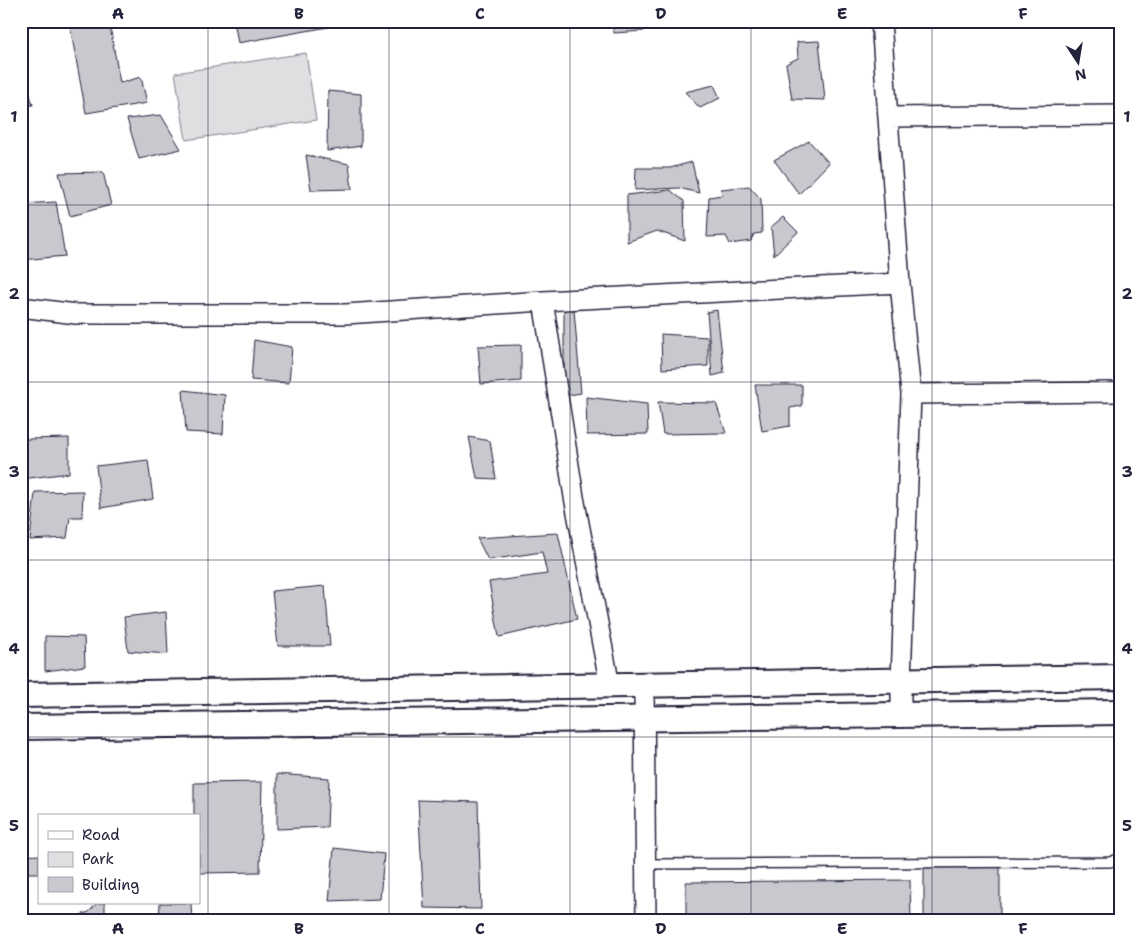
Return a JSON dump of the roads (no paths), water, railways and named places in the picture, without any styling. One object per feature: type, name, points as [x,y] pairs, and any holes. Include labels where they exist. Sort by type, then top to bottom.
[{"type":"street","points":[[881,21],[900,282],[911,394],[901,715]]},
{"type":"street","points":[[888,118],[1120,115]]},
{"type":"street","points":[[21,307],[76,314],[345,314],[543,300],[900,282]]},
{"type":"street","points":[[543,300],[574,497],[610,686]]},
{"type":"street","points":[[911,394],[1120,392]]},
{"type":"street","points":[[21,695],[1120,677]]},
{"type":"street","points":[[644,684],[646,921]]},
{"type":"street","points":[[21,727],[1120,712]]},
{"type":"lane","points":[[645,864],[1110,862],[1120,858]]}]
